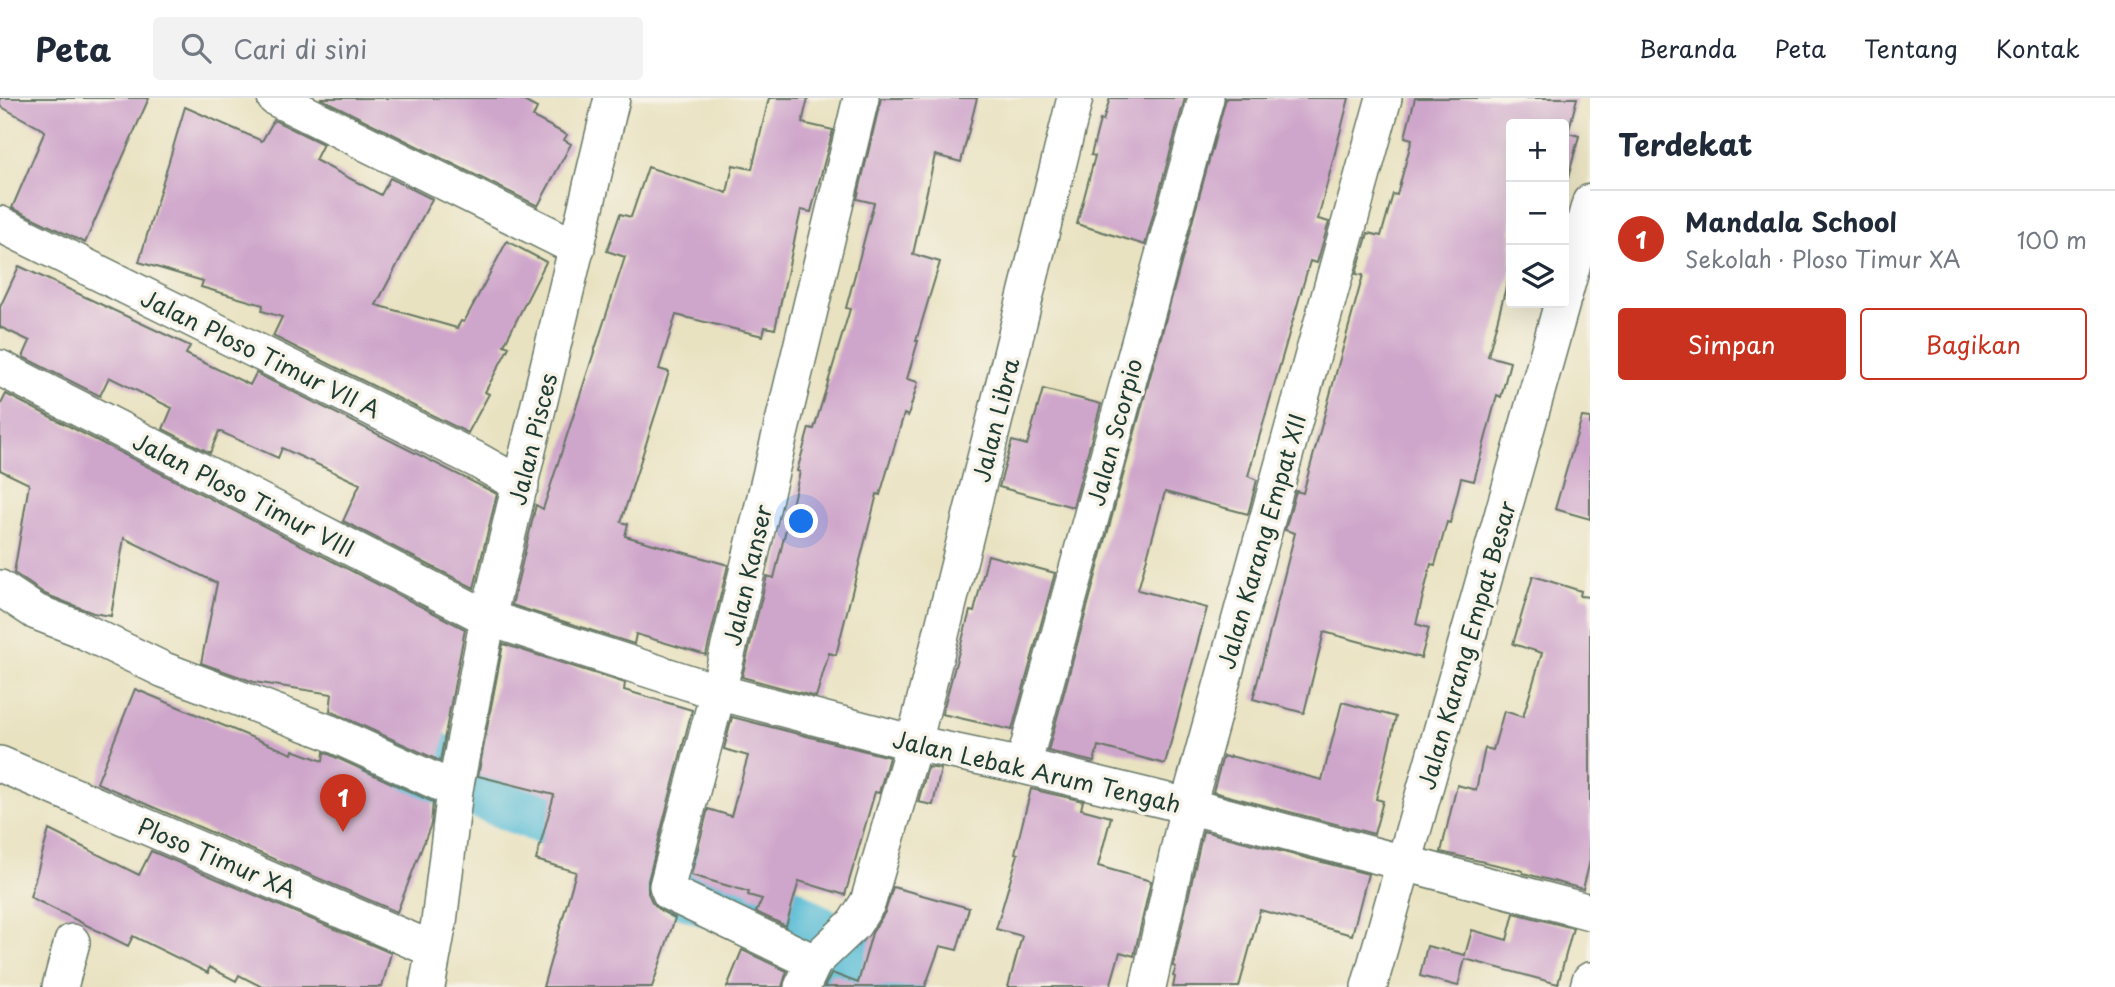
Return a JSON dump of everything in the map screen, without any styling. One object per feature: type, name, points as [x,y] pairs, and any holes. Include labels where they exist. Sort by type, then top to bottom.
[{"type":"street","points":[[275,98],[578,248]]},
{"type":"street","name":"Jalan Pisces","points":[[426,987],[435,950],[458,776],[488,618],[612,98]]},
{"type":"street","name":"Jalan Kanser","points":[[821,960],[670,893],[667,886],[719,692],[861,98]]},
{"type":"street","name":"Jalan Libra","points":[[821,960],[854,925],[868,902],[914,743],[1075,98]]},
{"type":"street","name":"Jalan Scorpio","points":[[1023,766],[1206,98]]},
{"type":"street","name":"Jalan Karang Empat XII","points":[[1148,987],[1188,806],[1384,98]]},
{"type":"street","points":[[1569,278],[1590,202]]},
{"type":"street","name":"Jalan Ploso Timur VII A","points":[[0,223],[475,459],[521,485]]},
{"type":"street","name":"Jalan Karang Empat Besar","points":[[1369,987],[1561,308]]},
{"type":"street","name":"Jalan Ploso Timur VIII","points":[[0,368],[488,618]]},
{"type":"street","points":[[0,588],[36,612],[75,627],[164,670],[328,732],[458,776]]},
{"type":"street","name":"Jalan Lebak Arum Tengah","points":[[488,618],[719,692],[914,743],[1188,806],[1590,912]]},
{"type":"street","name":"Ploso Timur XA","points":[[0,764],[435,950]]},
{"type":"street","points":[[60,987],[72,942]]},
{"type":"street","points":[[1588,987],[1590,980]]},
{"type":"building","points":[[0,98],[149,98],[85,243],[12,208],[45,131],[0,106]]},
{"type":"building","points":[[320,98],[518,98],[537,108],[533,117],[567,135],[564,140],[571,144],[538,206]]},
{"type":"building","points":[[769,98],[808,98],[802,123],[833,130],[811,212],[801,210],[775,329],[765,327],[763,336],[676,315],[659,369],[669,372],[621,522],[628,524],[625,536],[728,565],[706,655],[636,634],[634,644],[512,605],[536,505],[543,509],[625,257],[607,251],[620,214],[631,217],[648,167],[727,193],[733,165],[752,169]]},
{"type":"building","points":[[881,98],[977,98],[961,162],[935,155],[913,254],[940,262],[907,379],[918,382],[908,416],[904,414],[880,495],[877,494],[836,655],[829,653],[816,697],[742,677],[767,576],[774,578],[809,428],[814,429],[850,309],[846,308],[874,203],[857,199]]},
{"type":"building","points":[[1110,98],[1185,98],[1145,245],[1077,224],[1095,156],[1091,155],[1100,120],[1103,121]]},
{"type":"building","points":[[1226,98],[1349,98],[1318,219],[1329,222],[1317,263],[1310,261],[1248,476],[1257,480],[1248,514],[1165,492],[1138,590],[1207,608],[1165,764],[1098,746],[1094,762],[1048,751]]},
{"type":"building","points":[[1415,98],[1577,98],[1569,129],[1569,119],[1506,119],[1506,287],[1488,356],[1510,362],[1501,397],[1497,395],[1474,481],[1461,478],[1450,523],[1447,522],[1435,565],[1431,564],[1416,624],[1429,628],[1421,658],[1324,632],[1304,713],[1253,699],[1295,533],[1285,530],[1296,491],[1303,493],[1363,275],[1356,274],[1368,233],[1381,236],[1393,194],[1397,195],[1412,139],[1405,137]]},
{"type":"building","points":[[185,107],[262,141],[274,120],[323,144],[315,160],[381,195],[390,178],[432,199],[376,305],[457,328],[461,321],[464,322],[507,241],[546,262],[504,345],[509,347],[485,392],[489,394],[468,433],[273,336],[282,317],[262,311],[263,305],[201,287],[203,281],[139,262]]},
{"type":"building","points":[[1569,133],[1579,136],[1569,174]]},
{"type":"building","points":[[19,266],[190,346],[186,354],[250,385],[256,373],[497,494],[474,588],[343,521],[360,484],[282,448],[278,458],[219,431],[210,453],[163,429],[172,408],[109,377],[100,396],[23,357],[30,341],[0,327],[0,307]]},
{"type":"building","points":[[1043,389],[1101,404],[1073,507],[999,487],[1012,441],[1027,445]]},
{"type":"building","points":[[6,394],[465,629],[440,761],[330,711],[332,694],[254,682],[201,663],[217,583],[124,538],[111,616],[93,613],[45,594],[14,573],[29,484],[0,470],[0,406]]},
{"type":"building","points":[[1582,417],[1590,418],[1590,519],[1555,509]]},
{"type":"building","points":[[988,555],[1055,573],[1012,730],[942,714],[970,611],[974,612]]},
{"type":"building","points":[[1533,576],[1581,591],[1580,596],[1590,597],[1590,861],[1583,889],[1523,871],[1441,852],[1457,785],[1476,790],[1485,748],[1493,750],[1504,711],[1523,717],[1542,653],[1513,644]]},
{"type":"building","points":[[503,644],[625,683],[624,690],[692,710],[648,881],[648,893],[652,902],[661,911],[675,918],[652,987],[543,987],[576,872],[536,860],[554,795],[478,776]]},
{"type":"building","points":[[135,689],[292,754],[293,750],[323,761],[324,752],[433,802],[431,824],[397,912],[97,783]]},
{"type":"building","points":[[1342,702],[1396,717],[1376,799],[1383,801],[1374,834],[1213,792],[1223,756],[1322,780]]},
{"type":"building","points":[[732,717],[889,757],[879,793],[875,792],[845,895],[799,881],[786,926],[756,912],[762,899],[748,895],[749,892],[691,875],[708,809],[731,816],[748,756],[724,749]]},
{"type":"building","points":[[928,767],[941,769],[933,805],[918,802]]},
{"type":"building","points":[[1031,789],[1083,801],[1081,809],[1111,817],[1098,866],[1151,881],[1134,956],[1120,952],[1110,987],[1008,987],[1022,936],[996,929],[1018,854],[1015,853]]},
{"type":"building","points":[[49,830],[139,875],[151,851],[391,953],[382,987],[262,987],[239,975],[236,981],[209,967],[208,973],[133,936],[128,946],[30,897]]},
{"type":"building","points":[[1203,831],[1368,874],[1352,935],[1260,910],[1239,987],[1173,987],[1176,967],[1173,966]]},
{"type":"building","points":[[893,887],[969,908],[957,950],[940,946],[925,987],[824,987],[832,973],[858,983],[872,933],[885,912]]},
{"type":"building","points":[[1514,913],[1573,928],[1558,984],[1465,959],[1458,986],[1420,976],[1427,946],[1465,955],[1472,930],[1507,940]]},
{"type":"building","points":[[742,950],[787,971],[782,987],[727,987]]},
{"type":"waterway","points":[[389,748],[651,853],[695,888],[783,919],[839,953],[853,969],[891,987]]},
{"type":"place","name":"Mandala School","points":[[343,832]]}]
